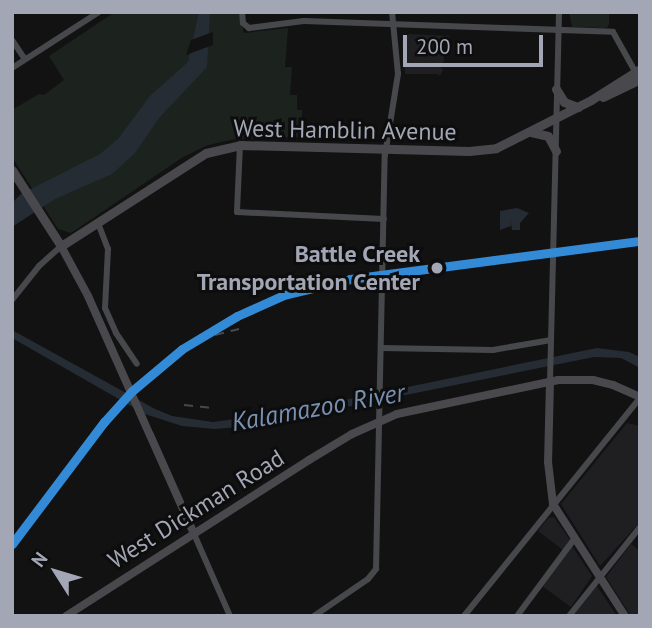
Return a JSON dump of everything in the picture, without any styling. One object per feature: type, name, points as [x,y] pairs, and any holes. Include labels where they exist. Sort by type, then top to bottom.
[{"type":"highway","name":"West Hamblin Avenue","points":[[61,246],[188,161],[206,153],[240,145],[478,151],[505,144],[556,120],[639,74]]},
{"type":"highway","points":[[556,89],[564,102],[578,107]]},
{"type":"highway","points":[[530,132],[548,136],[556,151]]},
{"type":"highway","points":[[12,170],[61,246]]},
{"type":"main road","points":[[61,246],[88,296],[194,534]]},
{"type":"main road","name":"West Dickman Road","points":[[66,616],[309,460],[379,422],[419,407],[550,382],[593,380],[613,385],[640,398]]},
{"type":"main road","points":[[550,382],[548,462],[553,504],[622,614]]},
{"type":"street","points":[[12,68],[99,12]]},
{"type":"street","points":[[242,12],[244,24],[251,27],[304,20],[558,32],[612,32],[639,74]]},
{"type":"street","points":[[314,616],[368,579],[376,563],[386,147],[398,75],[392,12]]},
{"type":"street","points":[[550,382],[559,12]]},
{"type":"street","points":[[12,40],[26,59]]},
{"type":"street","points":[[240,145],[240,212],[384,219]]},
{"type":"street","points":[[98,223],[108,249],[106,308],[116,333],[138,364]]},
{"type":"street","name":"West Hamblin Avenue","points":[[12,300],[39,266],[61,246]]},
{"type":"street","points":[[381,348],[493,350],[551,340]]},
{"type":"street","points":[[464,616],[640,398]]},
{"type":"street","points":[[569,616],[599,575],[640,527]]},
{"type":"street","points":[[194,534],[230,616]]},
{"type":"street","points":[[517,616],[575,538]]},
{"type":"shaded area","points":[[115,12],[238,12],[244,33],[288,28],[285,67],[292,67],[290,95],[297,95],[297,110],[302,110],[302,137],[235,139],[208,145],[183,157],[71,233],[58,229],[12,157],[12,110],[39,94],[44,95],[64,80],[49,56]]},
{"type":"shaded area","points":[[569,12],[609,12],[609,24],[607,28],[572,27]]},
{"type":"shaded area","points":[[409,34],[450,36],[443,43],[444,61],[440,66],[443,70],[440,76],[405,74],[402,41]]},
{"type":"shaded area","points":[[627,423],[640,426],[640,522],[600,566],[561,504]]},
{"type":"shaded area","points":[[554,517],[570,540],[563,550],[538,531],[548,518]]},
{"type":"shaded area","points":[[631,544],[640,551],[640,616],[631,616],[606,577]]},
{"type":"shaded area","points":[[572,546],[592,576],[571,607],[542,586]]},
{"type":"shaded area","points":[[597,586],[617,616],[572,616],[594,587]]},
{"type":"water","points":[[199,12],[210,12],[207,67],[159,118],[135,153],[112,174],[55,199],[12,227],[12,203],[21,194],[100,154],[118,139],[150,96],[188,62]]},
{"type":"water","points":[[517,208],[529,213],[520,223],[520,230],[512,230],[510,217],[511,226],[500,230],[500,211]]},
{"type":"water","name":"Kalamazoo River","points":[[12,330],[155,409],[172,416],[213,422],[281,413],[597,348],[629,352],[640,357],[640,368],[621,358],[594,357],[251,426],[215,429],[182,426],[145,414],[12,338]]},
{"type":"pier","points":[[213,32],[213,45],[186,55],[191,40]]},
{"type":"railway","points":[[12,544],[104,422],[132,391],[182,349],[237,316],[284,295],[350,279],[640,241]]},
{"type":"railway","points":[[215,335],[246,327]]},
{"type":"railway","points":[[184,405],[213,408]]},
{"type":"transit line","points":[[12,544],[104,422],[132,391],[182,349],[237,316],[284,295],[350,279],[640,241]]},
{"type":"place","name":"Battle Creek Transportation Center","points":[[437,268]]}]
